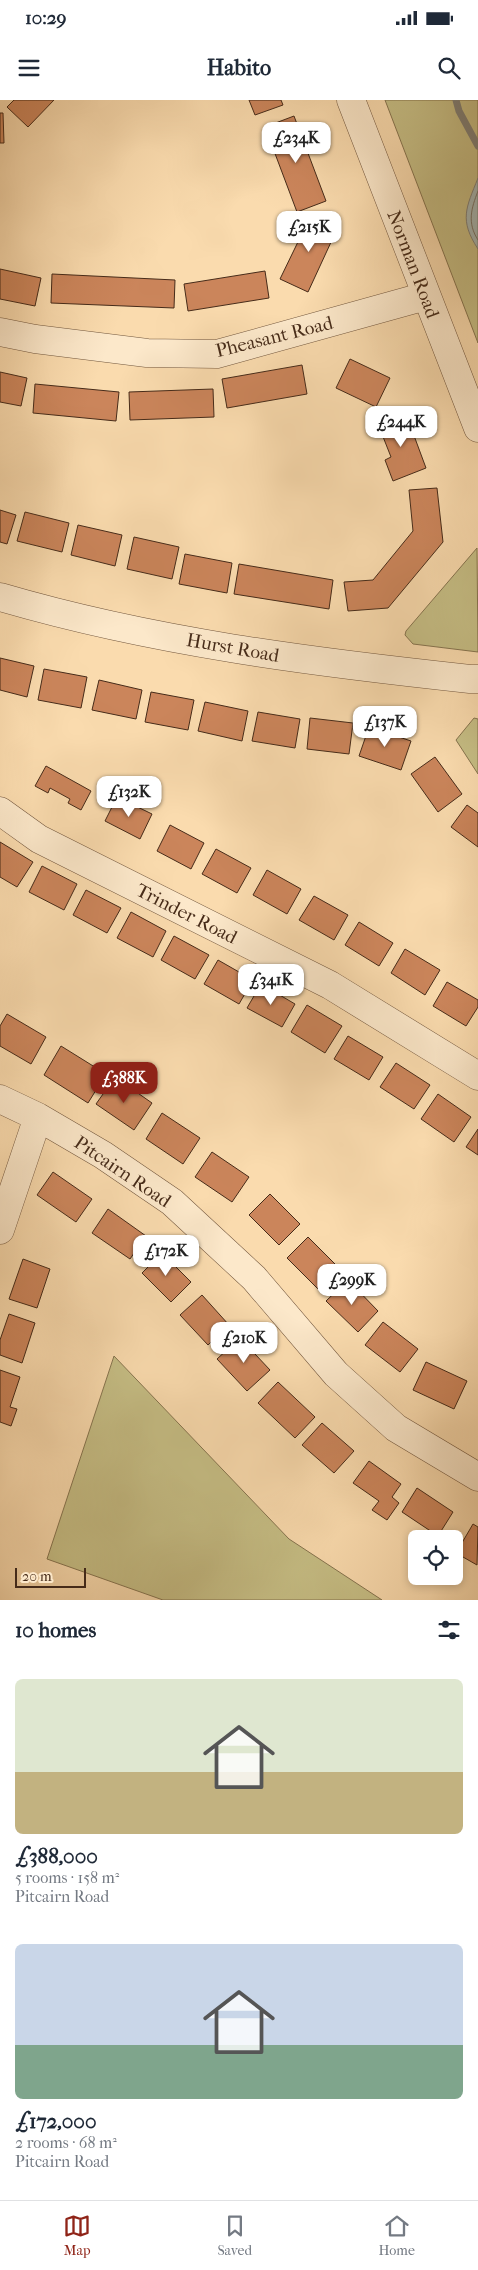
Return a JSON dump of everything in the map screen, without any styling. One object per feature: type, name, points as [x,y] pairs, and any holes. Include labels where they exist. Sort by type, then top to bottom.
[{"type":"street","name":"Norman Road","points":[[351,100],[478,428]]},
{"type":"street","name":"Pheasant Road","points":[[0,332],[35,339],[147,352],[217,354],[426,296]]},
{"type":"street","name":"Hurst Road","points":[[0,597],[48,611],[253,652],[475,680]]},
{"type":"street","name":"Trinder Road","points":[[0,811],[39,839],[330,985],[478,1076]]},
{"type":"street","name":"Pitcairn Road","points":[[0,1099],[38,1117],[104,1155],[172,1202],[254,1278],[336,1374],[396,1428],[478,1477]]},
{"type":"street","points":[[0,1230],[38,1117]]},
{"type":"shaded area","points":[[385,100],[478,100],[478,343]]},
{"type":"shaded area","points":[[477,548],[478,652],[413,644],[405,635],[406,631]]},
{"type":"shaded area","points":[[474,718],[478,719],[478,774],[456,740]]},
{"type":"shaded area","points":[[114,1356],[289,1539],[382,1600],[163,1600],[47,1559]]},
{"type":"water","points":[[478,178],[478,249],[468,230],[466,214]]},
{"type":"building","points":[[14,100],[54,100],[28,127],[7,107]]},
{"type":"building","points":[[249,100],[281,100],[283,105],[255,115]]},
{"type":"building","points":[[0,113],[3,113],[4,143],[0,143]]},
{"type":"building","points":[[294,116],[326,201],[297,212],[265,127]]},
{"type":"building","points":[[311,215],[338,227],[308,292],[280,279]]},
{"type":"building","points":[[0,269],[41,278],[35,306],[0,299]]},
{"type":"building","points":[[265,271],[269,298],[188,311],[184,284]]},
{"type":"building","points":[[52,274],[175,280],[174,308],[51,303]]},
{"type":"building","points":[[350,359],[390,378],[376,407],[336,388]]},
{"type":"building","points":[[302,365],[307,394],[227,408],[222,379]]},
{"type":"building","points":[[0,372],[27,378],[21,406],[0,402]]},
{"type":"building","points":[[35,384],[119,392],[116,421],[33,413]]},
{"type":"building","points":[[213,389],[214,417],[130,420],[129,392]]},
{"type":"building","points":[[406,414],[426,468],[393,481],[385,460],[391,457],[378,424]]},
{"type":"building","points":[[437,488],[443,542],[388,608],[348,611],[344,582],[373,580],[413,531],[409,490]]},
{"type":"building","points":[[0,510],[16,515],[7,544],[0,542]]},
{"type":"building","points":[[25,512],[69,523],[62,552],[17,541]]},
{"type":"building","points":[[78,525],[122,535],[115,566],[71,555]]},
{"type":"building","points":[[134,537],[179,547],[172,579],[127,569]]},
{"type":"building","points":[[185,554],[232,563],[227,593],[179,584]]},
{"type":"building","points":[[239,564],[333,580],[329,609],[234,594]]},
{"type":"building","points":[[0,658],[34,666],[27,697],[0,690]]},
{"type":"building","points":[[44,669],[87,677],[81,708],[38,700]]},
{"type":"building","points":[[99,680],[142,690],[136,719],[92,710]]},
{"type":"building","points":[[151,692],[194,700],[188,730],[145,722]]},
{"type":"building","points":[[205,702],[248,711],[242,741],[198,731]]},
{"type":"building","points":[[258,712],[300,719],[295,748],[252,741]]},
{"type":"building","points":[[310,718],[353,723],[349,754],[307,749]]},
{"type":"building","points":[[369,727],[411,741],[401,770],[359,756]]},
{"type":"building","points":[[435,757],[462,794],[438,812],[411,774]]},
{"type":"building","points":[[46,766],[91,791],[81,810],[68,803],[70,799],[50,788],[48,793],[35,786]]},
{"type":"building","points":[[117,797],[152,814],[140,839],[105,821]]},
{"type":"building","points":[[467,805],[478,813],[478,847],[451,827]]},
{"type":"building","points":[[170,825],[204,843],[191,869],[157,851]]},
{"type":"building","points":[[0,842],[33,862],[17,887],[0,877]]},
{"type":"building","points":[[216,849],[251,868],[237,893],[202,874]]},
{"type":"building","points":[[42,866],[77,884],[64,910],[29,892]]},
{"type":"building","points":[[267,870],[301,889],[287,914],[253,895]]},
{"type":"building","points":[[86,890],[121,908],[107,933],[73,915]]},
{"type":"building","points":[[314,896],[348,915],[334,940],[299,920]]},
{"type":"building","points":[[131,912],[166,931],[153,957],[117,938]]},
{"type":"building","points":[[359,922],[393,943],[379,966],[345,945]]},
{"type":"building","points":[[174,936],[209,955],[195,979],[161,960]]},
{"type":"building","points":[[405,949],[440,970],[425,995],[391,973]]},
{"type":"building","points":[[218,960],[253,980],[239,1004],[204,984]]},
{"type":"building","points":[[447,982],[478,1000],[478,1007],[466,1026],[433,1006]]},
{"type":"building","points":[[261,984],[295,1004],[282,1027],[247,1008]]},
{"type":"building","points":[[307,1005],[342,1026],[325,1053],[291,1032]]},
{"type":"building","points":[[7,1014],[46,1037],[31,1064],[0,1046],[0,1026]]},
{"type":"building","points":[[348,1036],[383,1057],[369,1080],[334,1059]]},
{"type":"building","points":[[61,1046],[106,1074],[88,1103],[44,1075]]},
{"type":"building","points":[[396,1063],[430,1085],[414,1109],[380,1087]]},
{"type":"building","points":[[115,1077],[152,1103],[134,1130],[96,1104]]},
{"type":"building","points":[[438,1094],[471,1117],[454,1142],[421,1119]]},
{"type":"building","points":[[162,1113],[200,1138],[183,1164],[146,1139]]},
{"type":"building","points":[[478,1129],[478,1155],[466,1147]]},
{"type":"building","points":[[212,1152],[249,1177],[232,1202],[195,1177]]},
{"type":"building","points":[[53,1172],[92,1199],[76,1222],[37,1195]]},
{"type":"building","points":[[270,1194],[300,1224],[279,1245],[249,1215]]},
{"type":"building","points":[[108,1209],[146,1236],[130,1259],[92,1233]]},
{"type":"building","points":[[308,1237],[339,1268],[318,1289],[287,1258]]},
{"type":"building","points":[[162,1253],[191,1282],[171,1302],[142,1273]]},
{"type":"building","points":[[23,1259],[50,1269],[37,1308],[9,1299]]},
{"type":"building","points":[[348,1280],[378,1311],[358,1332],[326,1301]]},
{"type":"building","points":[[202,1295],[229,1325],[208,1345],[180,1315]]},
{"type":"building","points":[[9,1314],[35,1323],[22,1363],[0,1355],[0,1340]]},
{"type":"building","points":[[383,1322],[418,1349],[400,1372],[365,1345]]},
{"type":"building","points":[[240,1338],[270,1370],[247,1391],[217,1359]]},
{"type":"building","points":[[426,1362],[467,1381],[454,1409],[413,1390]]},
{"type":"building","points":[[0,1370],[20,1377],[10,1407],[17,1409],[11,1426],[0,1422]]},
{"type":"building","points":[[278,1382],[315,1417],[295,1438],[258,1403]]},
{"type":"building","points":[[322,1423],[354,1451],[334,1473],[302,1445]]},
{"type":"building","points":[[369,1461],[401,1484],[392,1497],[399,1503],[387,1520],[372,1510],[379,1501],[353,1483]]},
{"type":"building","points":[[417,1488],[453,1512],[442,1530],[429,1530],[402,1512]]},
{"type":"building","points":[[473,1524],[478,1527],[477,1565],[463,1557],[463,1541]]},
{"type":"waterway","points":[[456,100],[459,111],[478,146]]}]
